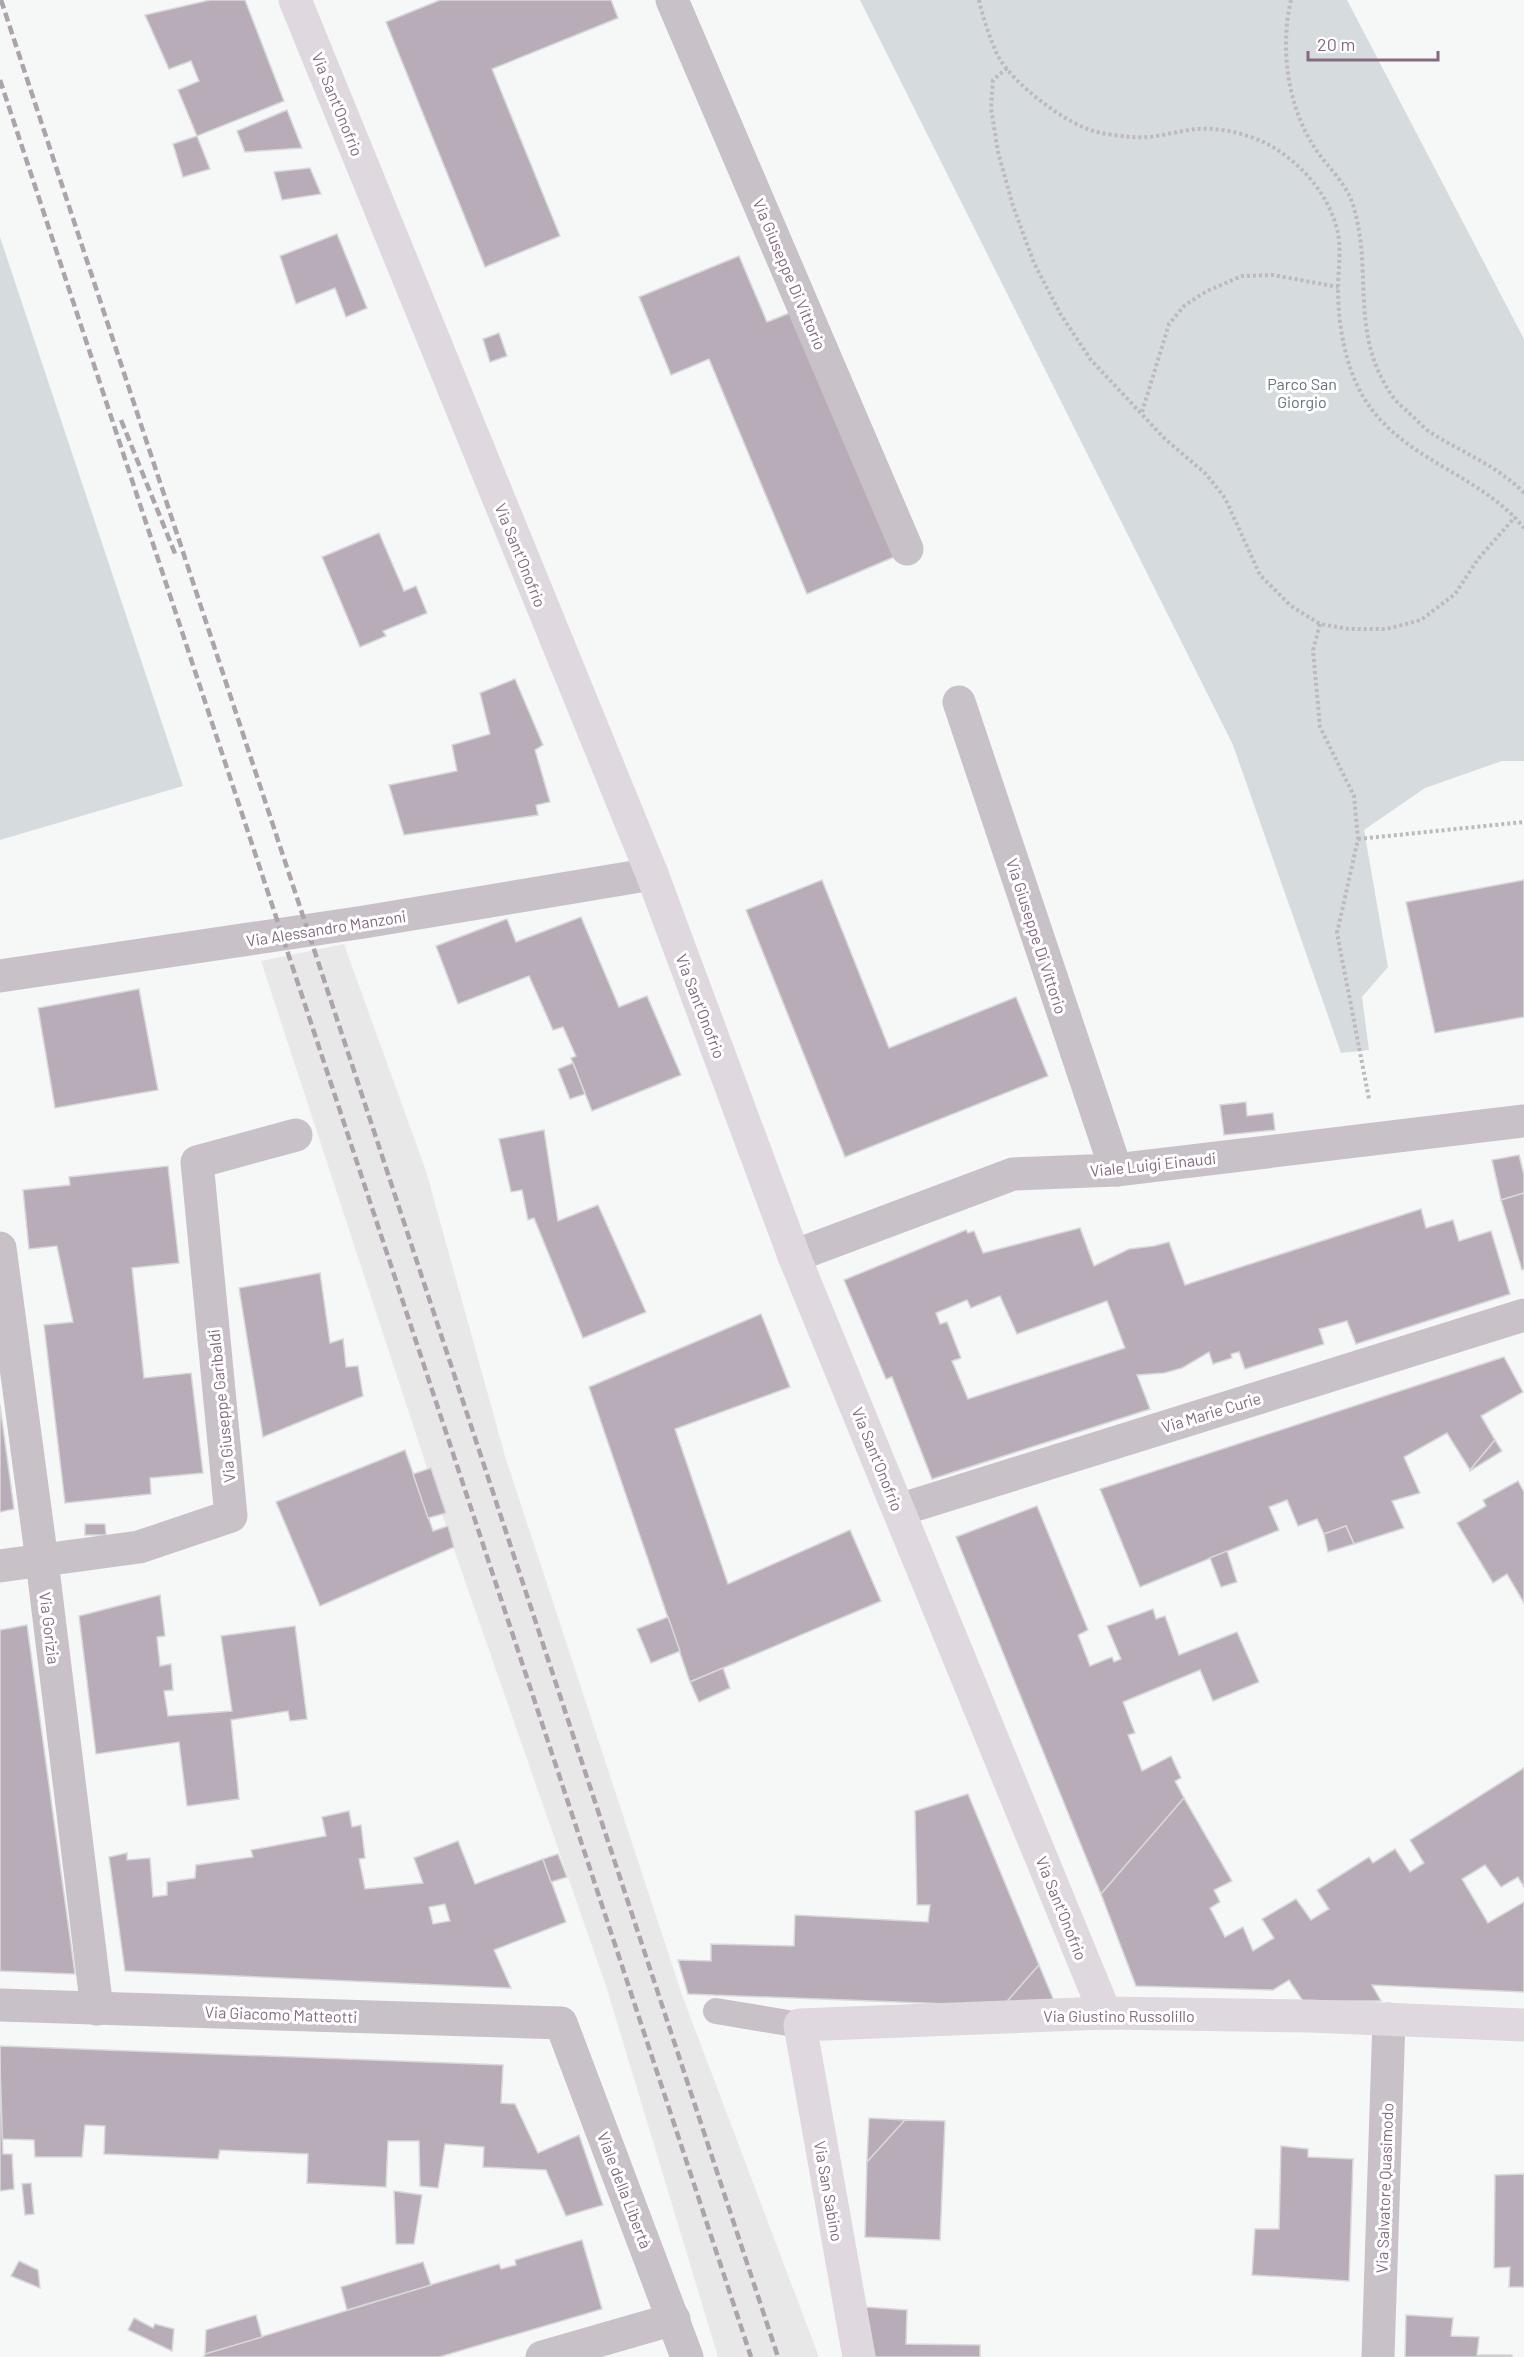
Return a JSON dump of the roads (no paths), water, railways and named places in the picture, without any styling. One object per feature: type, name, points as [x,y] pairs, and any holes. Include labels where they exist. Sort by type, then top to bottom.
[{"type":"street","name":"Via Sant'Onofrio","points":[[295,0],[652,874],[794,1256],[1105,2013]]},
{"type":"street","name":"Via Giuseppe Di Vittorio","points":[[672,0],[907,549]]},
{"type":"street","name":"Via Giuseppe Di Vittorio","points":[[959,702],[1116,1170]]},
{"type":"street","name":"Via Alessandro Manzoni","points":[[0,976],[364,922],[652,874]]},
{"type":"street","name":"Viale Luigi Einaudi","points":[[794,1256],[1013,1174],[1116,1170],[1524,1121]]},
{"type":"street","name":"Via Giuseppe Garibaldi","points":[[0,1566],[139,1547],[231,1516],[197,1162],[296,1135]]},
{"type":"street","name":"Via Gorizia","points":[[0,1248],[98,2009]]},
{"type":"street","name":"Via Marie Curie","points":[[899,1510],[1524,1315]]},
{"type":"street","name":"Via Giacomo Matteotti","points":[[0,2005],[561,2023]]},
{"type":"street","name":"Via Giustino Russolillo","points":[[800,2025],[1105,2013],[1389,2019],[1524,2025]]},
{"type":"street","name":"Via Salvatore Quasimodo","points":[[1378,2357],[1389,2019]]},
{"type":"street","name":"Viale della Libertà","points":[[561,2023],[687,2357]]},
{"type":"street","name":"Via San Sabino","points":[[800,2025],[859,2357]]},
{"type":"street","points":[[542,2357],[674,2319]]},
{"type":"lane","name":"Via Giustino Russolillo","points":[[716,2011],[800,2025]]},
{"type":"railway","points":[[1,0],[778,2357]]},
{"type":"railway","points":[[0,80],[751,2357]]},
{"type":"railway","points":[[121,420],[176,556]]},
{"type":"park label","name":"Parco San Giorgio","points":[[1302,392]]}]
